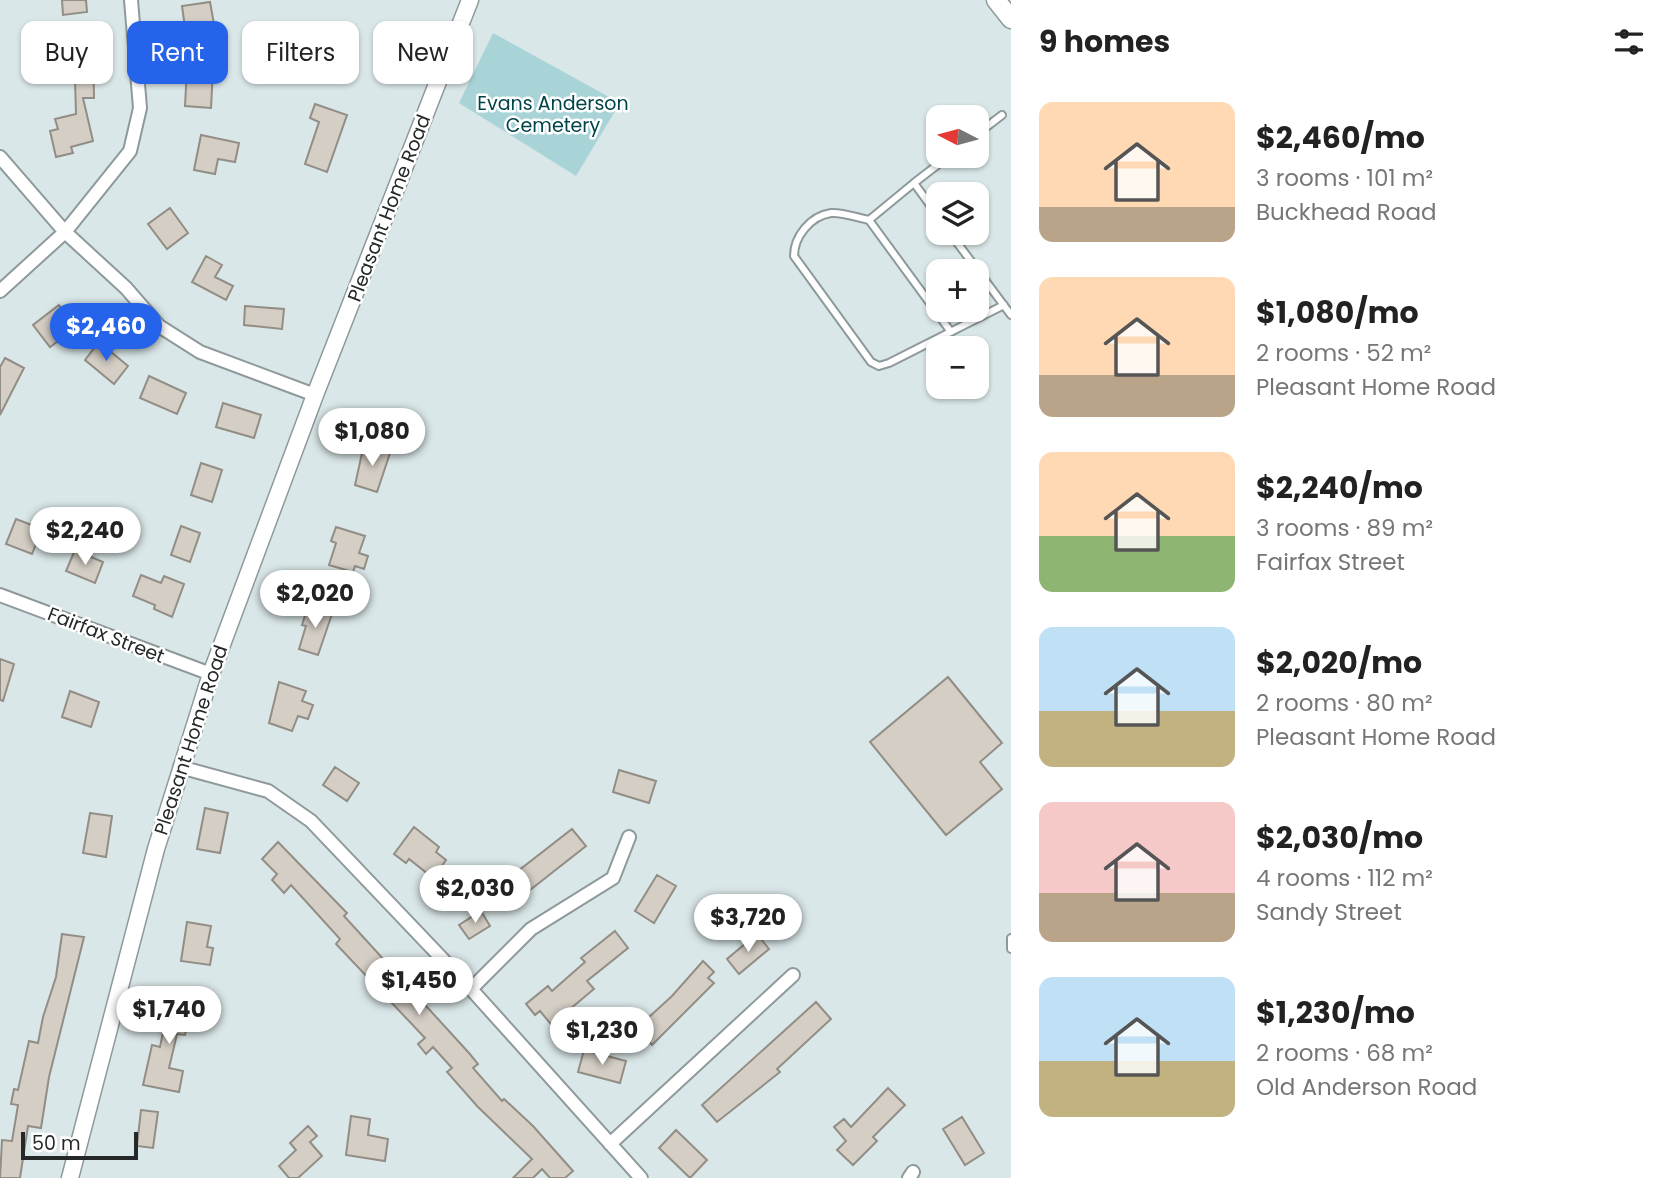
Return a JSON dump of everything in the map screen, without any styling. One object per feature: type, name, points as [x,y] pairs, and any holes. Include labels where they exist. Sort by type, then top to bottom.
[{"type":"main road","points":[[996,0],[1011,19]]},
{"type":"street","points":[[0,291],[65,232],[130,151],[140,108],[131,0]]},
{"type":"street","name":"Pleasant Home Road","points":[[70,1178],[180,766],[211,674],[315,395],[470,0]]},
{"type":"street","points":[[0,157],[65,232],[126,288],[159,326],[200,352],[315,395]]},
{"type":"street","name":"Fairfax Street","points":[[0,595],[211,674]]},
{"type":"street","points":[[180,766],[268,791],[291,804],[311,821],[471,989],[641,1178]]},
{"type":"street","points":[[471,989],[531,929],[613,878],[629,836]]},
{"type":"street","points":[[610,1144],[793,975]]},
{"type":"lane","points":[[989,125],[1002,115]]},
{"type":"lane","points":[[869,220],[933,168]]},
{"type":"lane","points":[[914,183],[926,200]]},
{"type":"lane","points":[[951,332],[869,220],[830,213],[818,218],[797,236],[794,256],[871,362],[879,366],[890,363],[951,332],[1004,305]]},
{"type":"lane","points":[[959,245],[1011,315]]},
{"type":"lane","points":[[1011,938],[1011,949]]},
{"type":"green space","name":"Evans Anderson Cemetery","points":[[493,33],[620,103],[576,176],[459,103],[468,84],[473,84],[473,74]]},
{"type":"building","points":[[62,0],[86,0],[87,12],[63,15]]},
{"type":"building","points":[[210,2],[213,21],[184,21],[182,6]]},
{"type":"building","points":[[75,84],[94,84],[94,98],[83,98],[93,141],[71,147],[73,153],[56,157],[50,131],[58,129],[55,119],[76,114]]},
{"type":"building","points":[[186,84],[212,84],[211,108],[185,106]]},
{"type":"building","points":[[315,104],[347,115],[327,172],[305,164],[319,122],[310,118]]},
{"type":"building","points":[[201,135],[239,143],[235,162],[218,159],[215,174],[194,170]]},
{"type":"building","points":[[170,208],[188,233],[167,249],[148,224]]},
{"type":"building","points":[[206,256],[222,265],[215,277],[233,286],[226,300],[192,282]]},
{"type":"building","points":[[59,305],[71,321],[60,329],[65,336],[50,347],[33,325]]},
{"type":"building","points":[[245,306],[284,309],[282,329],[244,325]]},
{"type":"building","points":[[99,342],[128,366],[114,384],[85,360]]},
{"type":"building","points":[[5,358],[24,368],[0,415],[0,367]]},
{"type":"building","points":[[149,376],[186,393],[177,414],[140,398]]},
{"type":"building","points":[[223,403],[261,415],[254,438],[216,427]]},
{"type":"building","points":[[364,444],[390,453],[377,492],[355,485]]},
{"type":"building","points":[[201,463],[222,470],[212,502],[191,495]]},
{"type":"building","points":[[16,519],[42,529],[32,554],[6,544]]},
{"type":"building","points":[[181,526],[200,533],[190,562],[171,555]]},
{"type":"building","points":[[336,527],[365,536],[359,553],[368,556],[364,569],[355,566],[353,572],[329,565],[336,543],[331,541]]},
{"type":"building","points":[[75,550],[103,562],[95,583],[66,571]]},
{"type":"building","points":[[141,575],[161,583],[164,576],[184,584],[172,617],[154,609],[155,605],[133,596]]},
{"type":"building","points":[[308,606],[332,614],[318,655],[299,649],[306,626],[302,625]]},
{"type":"building","points":[[0,659],[14,664],[3,701],[0,700]]},
{"type":"building","points":[[948,677],[1002,743],[980,762],[1002,789],[946,835],[870,742]]},
{"type":"building","points":[[279,682],[306,691],[302,701],[313,705],[308,719],[298,716],[292,731],[269,723]]},
{"type":"building","points":[[70,691],[99,702],[91,727],[62,717]]},
{"type":"building","points":[[335,767],[359,783],[347,801],[323,785]]},
{"type":"building","points":[[619,770],[656,781],[649,803],[613,792]]},
{"type":"building","points":[[205,808],[228,813],[220,853],[197,849]]},
{"type":"building","points":[[90,813],[112,816],[106,857],[83,853]]},
{"type":"building","points":[[414,827],[439,847],[436,852],[446,860],[433,878],[409,859],[406,863],[394,854]]},
{"type":"building","points":[[572,829],[586,846],[511,905],[496,888]]},
{"type":"building","points":[[278,842],[347,913],[344,916],[469,1053],[478,1064],[473,1068],[502,1101],[504,1099],[533,1126],[573,1171],[565,1178],[550,1178],[542,1169],[533,1178],[513,1178],[532,1159],[477,1106],[447,1072],[452,1068],[433,1047],[426,1054],[418,1044],[425,1038],[336,944],[340,939],[291,885],[284,893],[272,880],[277,874],[262,859]]},
{"type":"building","points":[[657,875],[676,886],[654,923],[635,911]]},
{"type":"building","points":[[481,911],[490,926],[469,939],[459,925]]},
{"type":"building","points":[[187,922],[211,926],[207,947],[213,948],[210,965],[181,961]]},
{"type":"building","points":[[615,931],[628,948],[587,981],[594,989],[569,1010],[581,1025],[564,1040],[540,1011],[535,1015],[526,1004],[548,986],[552,991],[585,962],[581,958]]},
{"type":"building","points":[[62,934],[84,937],[49,1077],[41,1128],[28,1126],[20,1178],[0,1178],[2,1140],[12,1141],[18,1105],[11,1104],[14,1089],[18,1090],[29,1041],[38,1043],[56,977]]},
{"type":"building","points":[[757,934],[769,949],[739,974],[727,959]]},
{"type":"building","points":[[703,961],[714,972],[708,978],[714,983],[652,1045],[637,1028],[672,996]]},
{"type":"building","points":[[171,993],[193,997],[185,1035],[177,1034],[169,1068],[183,1071],[179,1092],[143,1085],[152,1045],[160,1047]]},
{"type":"building","points":[[816,1002],[831,1019],[777,1069],[780,1072],[717,1122],[702,1105]]},
{"type":"building","points":[[584,1050],[626,1061],[620,1083],[578,1072]]},
{"type":"building","points":[[888,1088],[905,1105],[873,1137],[877,1141],[853,1165],[837,1150],[846,1141],[834,1127],[844,1119],[851,1127]]},
{"type":"building","points":[[141,1110],[158,1112],[153,1148],[137,1146]]},
{"type":"building","points":[[351,1116],[370,1119],[368,1135],[388,1139],[385,1161],[346,1155]]},
{"type":"building","points":[[962,1117],[984,1153],[965,1165],[943,1129]]},
{"type":"building","points":[[308,1126],[317,1136],[310,1142],[322,1156],[298,1178],[289,1178],[279,1166],[296,1150],[290,1143]]},
{"type":"building","points":[[676,1130],[707,1160],[690,1178],[659,1148]]}]
